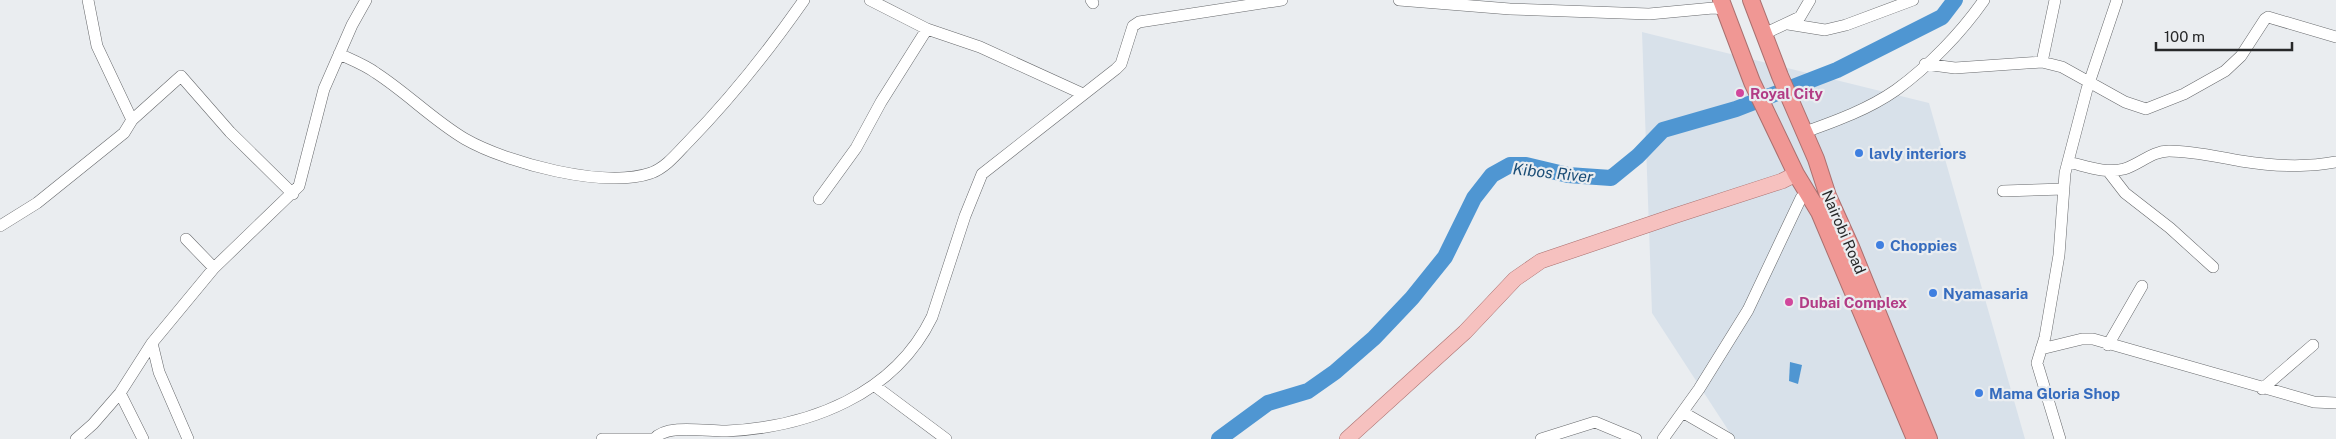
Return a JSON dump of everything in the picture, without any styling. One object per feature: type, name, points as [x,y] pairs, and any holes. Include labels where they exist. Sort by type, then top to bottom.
[{"type":"highway","name":"Nairobi Road","points":[[1751,0],[1780,76],[1805,132],[1828,196],[1851,247],[1929,439]]},
{"type":"highway","name":"Nairobi Road","points":[[1723,5],[1752,82],[1796,174],[1819,212],[1915,439]]},
{"type":"main road","points":[[1347,439],[1465,332],[1527,269],[1541,262],[1782,181],[1796,174]]},
{"type":"street","points":[[88,0],[97,46],[132,120]]},
{"type":"street","points":[[76,439],[93,424],[120,393],[152,342],[214,268],[293,194],[299,186],[324,89],[352,25],[366,0]]},
{"type":"street","points":[[339,54],[375,72],[465,139],[493,152],[534,166],[575,175],[632,177],[652,172],[667,164],[715,114],[782,31],[804,0]]},
{"type":"street","points":[[602,439],[653,439],[668,432],[693,429],[726,431],[808,417],[846,402],[874,386],[906,359],[925,332],[932,317],[965,216],[982,174],[1121,64],[1130,32],[1136,23],[1282,0]]},
{"type":"street","points":[[1398,0],[1649,14],[1713,8],[1723,5]]},
{"type":"street","points":[[1764,34],[1800,17],[1810,0]]},
{"type":"street","points":[[1788,24],[1824,30],[1846,25],[1913,0]]},
{"type":"street","points":[[1805,132],[1882,98],[1925,64],[1973,16],[1984,0]]},
{"type":"street","points":[[2042,62],[2055,0]]},
{"type":"street","points":[[2060,439],[2038,373],[2037,363],[2045,337],[2059,254],[2068,162],[2088,83],[2118,0]]},
{"type":"street","points":[[875,1],[927,29],[980,47],[1083,94]]},
{"type":"street","points":[[1925,64],[1955,68],[2042,62],[2062,67],[2125,102],[2146,108],[2184,94],[2225,71],[2241,56],[2268,17],[2336,37]]},
{"type":"street","points":[[819,199],[856,148],[881,102],[927,29]]},
{"type":"street","points":[[0,226],[37,203],[124,134],[132,120],[180,76],[230,132],[293,194]]},
{"type":"street","points":[[2068,162],[2108,171],[2125,168],[2158,152],[2171,151],[2207,154],[2266,164],[2314,166],[2336,162]]},
{"type":"street","points":[[2108,171],[2125,193],[2170,228],[2213,266]]},
{"type":"street","points":[[2003,192],[2064,189]]},
{"type":"street","points":[[1663,439],[1684,413],[1748,310],[1801,198]]},
{"type":"street","points":[[186,239],[214,268]]},
{"type":"street","points":[[2108,345],[2142,286]]},
{"type":"street","points":[[2041,349],[2086,338],[2314,402],[2336,403]]},
{"type":"street","points":[[152,342],[159,372],[188,439]]},
{"type":"street","points":[[2262,388],[2313,345]]},
{"type":"street","points":[[874,386],[946,439]]},
{"type":"street","points":[[120,393],[143,439]]},
{"type":"street","points":[[1684,413],[1729,439]]},
{"type":"street","points":[[1542,439],[1595,422],[1636,439]]},
{"type":"shaded area","points":[[1642,32],[1929,103],[2025,439],[1734,439],[1652,313]]},
{"type":"water","points":[[1790,362],[1802,365],[1798,384],[1789,381]]},
{"type":"waterway","name":"Kibos River","points":[[1219,439],[1268,403],[1308,391],[1335,372],[1374,338],[1412,298],[1445,257],[1474,198],[1492,175],[1510,165],[1526,165],[1568,175],[1611,178],[1638,156],[1663,130],[1736,109],[1837,70],[1942,17],[1955,0]]},
{"type":"place","name":"Royal City","points":[[1740,93]]},
{"type":"place","name":"lavly interiors","points":[[1859,153]]},
{"type":"place","name":"Choppies","points":[[1880,245]]},
{"type":"place","name":"Nyamasaria","points":[[1933,293]]},
{"type":"place","name":"Dubai Complex","points":[[1789,302]]},
{"type":"place","name":"Mama Gloria Shop","points":[[1979,393]]}]
